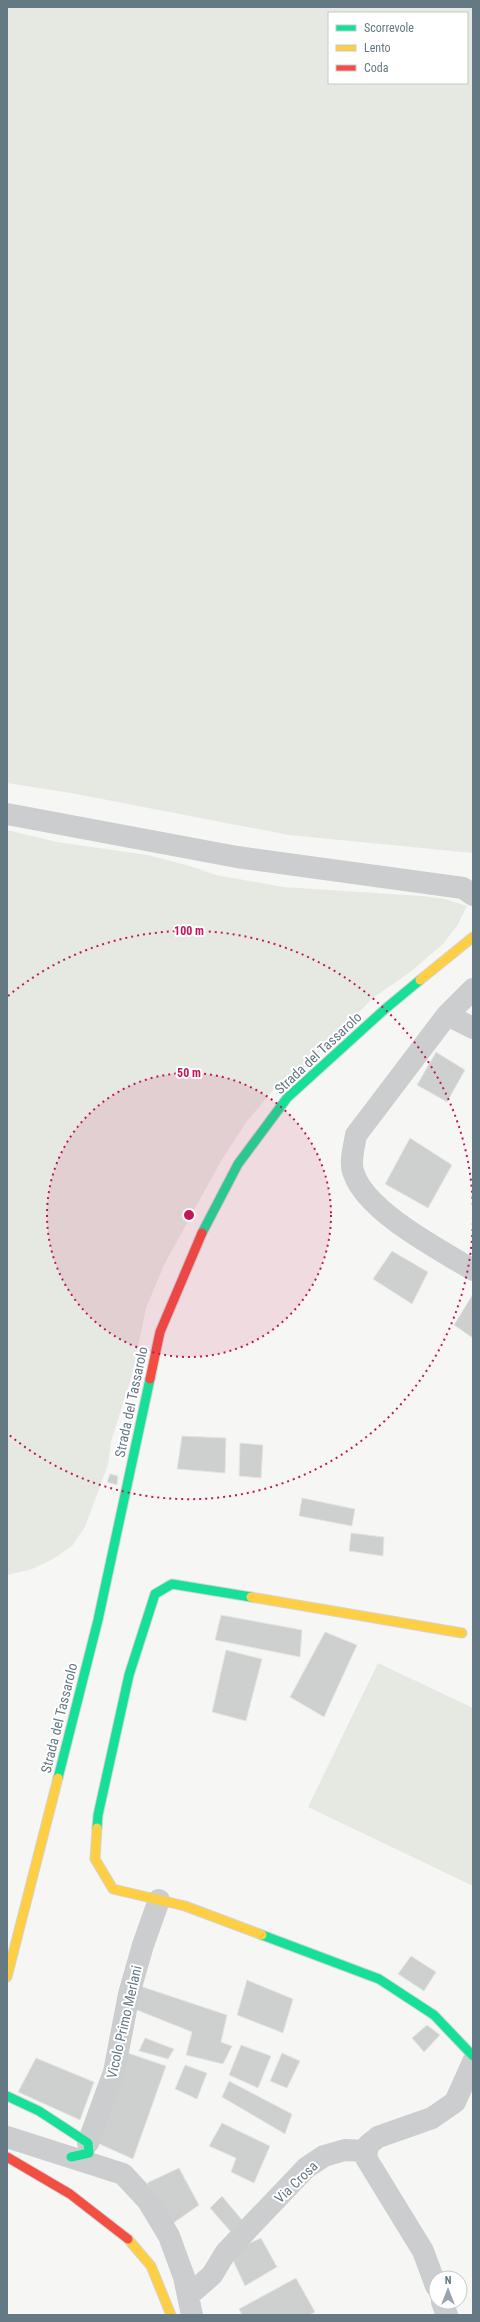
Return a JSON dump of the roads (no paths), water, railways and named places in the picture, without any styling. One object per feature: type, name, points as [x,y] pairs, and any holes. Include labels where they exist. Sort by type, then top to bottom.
[{"type":"main road","name":"Strada del Tassarolo","points":[[7,1977],[98,1620],[160,1332],[194,1248],[238,1164],[287,1098],[385,1009],[473,937]]},
{"type":"main road","points":[[462,1633],[172,1584],[154,1594],[129,1675],[108,1768],[98,1815],[95,1859],[113,1889],[185,1906],[379,1979],[434,2016],[473,2056]]},
{"type":"main road","points":[[7,2096],[39,2111],[88,2143],[89,2153],[71,2157]]},
{"type":"main road","points":[[7,2157],[70,2194],[124,2234],[151,2266],[171,2315]]},
{"type":"street","points":[[7,814],[237,857],[463,888],[473,895]]},
{"type":"street","points":[[473,989],[447,1015],[356,1135],[352,1157],[353,1174],[362,1192],[400,1225],[473,1270]]},
{"type":"street","points":[[447,1015],[473,1028]]},
{"type":"street","name":"Vicolo Primo Merlani","points":[[88,2143],[114,2072],[129,1994],[143,1945],[160,1900]]},
{"type":"street","points":[[430,2270],[423,2251],[366,2158],[368,2145],[378,2136],[432,2118],[455,2102],[473,2062]]},
{"type":"street","points":[[7,2137],[123,2174],[148,2201],[169,2236],[184,2277],[190,2306]]},
{"type":"street","name":"Via Crosa","points":[[190,2306],[226,2252],[306,2168],[324,2156],[345,2150],[368,2151]]}]
